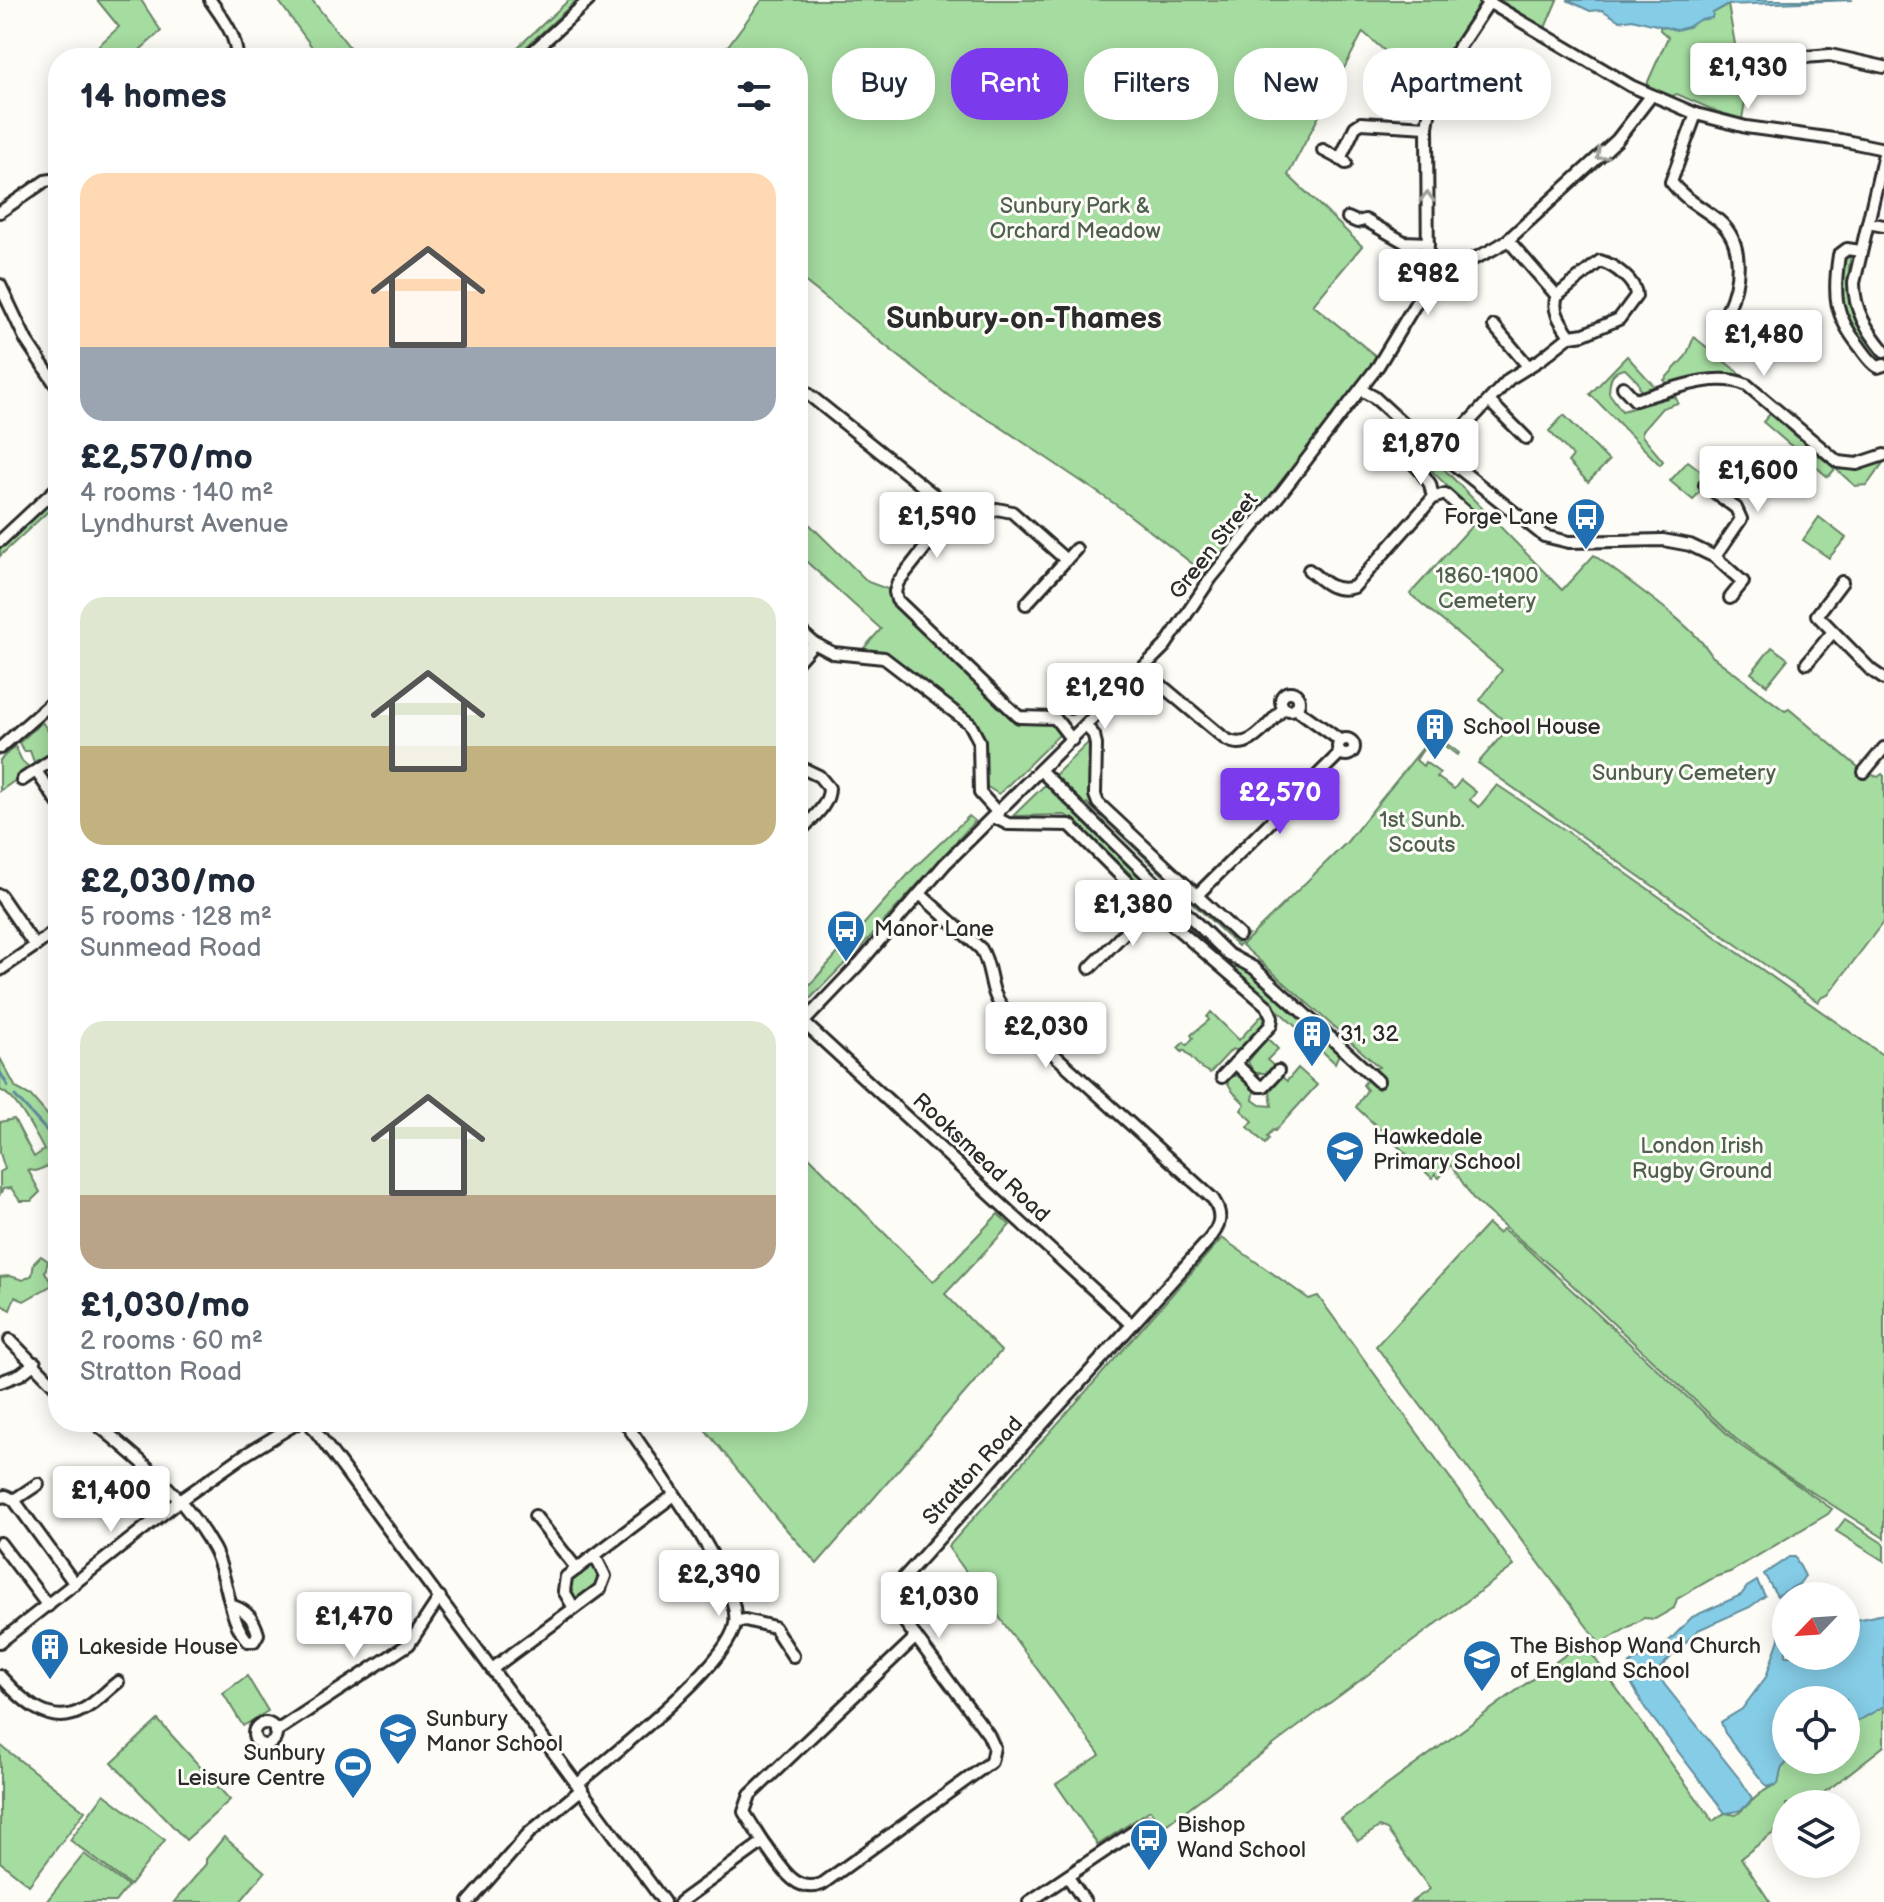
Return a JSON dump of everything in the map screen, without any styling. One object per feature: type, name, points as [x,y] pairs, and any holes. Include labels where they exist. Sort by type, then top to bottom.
[{"type":"street","points":[[210,0],[231,32],[237,48]]},
{"type":"street","points":[[537,48],[589,0]]},
{"type":"street","points":[[1651,96],[1617,140],[1508,240],[1466,263],[1428,275],[1427,127],[1434,85],[1487,1],[1651,96],[1696,114],[1746,127],[1841,140],[1884,151],[1854,283],[1854,300],[1866,328],[1884,351]]},
{"type":"street","points":[[1758,58],[1830,55],[1884,67]]},
{"type":"street","points":[[1696,114],[1671,182],[1678,192],[1726,227],[1734,243],[1738,259],[1737,277],[1735,294],[1728,309]]},
{"type":"street","points":[[1323,150],[1343,161],[1355,127],[1361,123],[1427,127]]},
{"type":"street","points":[[0,212],[48,181]]},
{"type":"street","points":[[1348,218],[1357,222],[1365,220],[1404,242],[1428,243]]},
{"type":"street","points":[[1868,223],[1884,226]]},
{"type":"street","points":[[1508,240],[1557,296]]},
{"type":"street","points":[[1860,251],[1847,249],[1839,255],[1835,299],[1839,314],[1854,340],[1873,364],[1878,367],[1884,365]]},
{"type":"street","points":[[1420,470],[1509,379],[1570,336],[1592,331],[1619,319],[1634,300],[1636,292],[1634,285],[1604,261],[1595,264],[1554,300],[1557,315],[1570,336]]},
{"type":"street","name":"Green Street","points":[[808,1017],[945,864],[1165,646],[1211,578],[1361,390],[1396,338],[1425,288],[1428,275]]},
{"type":"street","points":[[0,285],[26,340],[48,373]]},
{"type":"street","points":[[1494,326],[1528,366]]},
{"type":"street","points":[[1623,387],[1635,400],[1717,379],[1731,379],[1747,385],[1838,462],[1857,464],[1884,455]]},
{"type":"street","points":[[1361,390],[1374,397],[1544,536],[1569,542],[1663,540],[1690,545],[1715,557],[1743,582],[1730,598]]},
{"type":"street","points":[[808,394],[940,498],[948,512],[977,519],[997,509],[1012,512],[1066,560]]},
{"type":"street","points":[[1489,401],[1526,438]]},
{"type":"street","points":[[1401,452],[1430,484],[1433,498]]},
{"type":"street","points":[[1705,485],[1736,508],[1741,519],[1715,557]]},
{"type":"street","points":[[1309,570],[1328,586],[1342,590],[1354,587],[1433,498],[1445,494],[1472,518]]},
{"type":"street","points":[[0,541],[48,496]]},
{"type":"street","points":[[948,512],[942,526],[898,582],[895,592],[897,600],[1019,717],[1055,718],[1072,740]]},
{"type":"street","points":[[1026,604],[1076,549]]},
{"type":"street","points":[[1842,582],[1817,615],[1832,633],[1884,679]]},
{"type":"street","points":[[1024,587],[1034,595]]},
{"type":"street","points":[[1807,663],[1832,633]]},
{"type":"street","points":[[808,638],[833,653],[884,658],[970,724],[979,741],[980,793],[999,821],[1008,824],[1070,825],[1151,906],[1267,1006],[1272,1017],[1268,1029],[1222,1077]]},
{"type":"street","points":[[808,650],[814,643]]},
{"type":"street","points":[[1142,669],[1224,738],[1236,744],[1249,742],[1289,708],[1341,747],[1196,896]]},
{"type":"street","points":[[1070,708],[1099,680],[1108,681],[1121,692]]},
{"type":"street","points":[[0,748],[48,706]]},
{"type":"street","points":[[1086,726],[1094,735],[1096,745],[1095,795],[1098,803],[1239,935]]},
{"type":"street","points":[[1864,772],[1884,748]]},
{"type":"street","points":[[22,780],[48,763]]},
{"type":"street","points":[[1040,770],[1225,952],[1254,968],[1378,1081]]},
{"type":"street","points":[[36,771],[48,788]]},
{"type":"street","points":[[808,771],[826,781],[829,788],[829,797],[808,822]]},
{"type":"street","name":"Stratton Road","points":[[763,1842],[795,1884],[813,1887],[991,1762],[994,1747],[988,1734],[898,1613],[894,1593],[897,1585],[1216,1232],[1220,1220],[1220,1209],[1213,1199],[1003,1008],[996,1000],[988,959],[981,949],[920,894]]},
{"type":"street","points":[[0,895],[35,946]]},
{"type":"street","points":[[1090,968],[1151,906]]},
{"type":"street","points":[[0,970],[48,936]]},
{"type":"street","name":"Rooksmead Road","points":[[808,1031],[1131,1324]]},
{"type":"street","points":[[1235,1063],[1259,1086],[1264,1086],[1278,1071]]},
{"type":"street","points":[[10,1340],[48,1378]]},
{"type":"street","points":[[0,1382],[21,1374],[35,1363]]},
{"type":"street","points":[[107,1432],[148,1465],[186,1506],[213,1548],[233,1606]]},
{"type":"street","points":[[0,1642],[179,1501],[283,1432]]},
{"type":"street","points":[[316,1432],[664,1902]]},
{"type":"street","points":[[469,1902],[529,1833],[695,1681],[728,1642],[736,1622],[730,1592],[712,1556],[631,1432]]},
{"type":"street","points":[[14,1500],[38,1484]]},
{"type":"street","points":[[574,1608],[563,1586],[566,1577],[673,1496]]},
{"type":"street","points":[[0,1497],[14,1500],[75,1584]]},
{"type":"street","points":[[536,1516],[577,1569]]},
{"type":"street","points":[[0,1543],[48,1606]]},
{"type":"street","points":[[492,1669],[603,1585],[604,1570],[595,1556]]},
{"type":"street","points":[[275,1732],[409,1644],[440,1597]]},
{"type":"street","points":[[736,1622],[745,1620],[774,1627],[793,1656]]},
{"type":"street","points":[[680,1902],[763,1842],[744,1812],[750,1795],[916,1637]]},
{"type":"street","points":[[0,1676],[23,1701],[35,1709],[61,1715],[83,1710],[118,1682]]},
{"type":"street","points":[[1029,1902],[1148,1822]]},
{"type":"street","points":[[1068,1877],[1085,1902]]},
{"type":"green space","points":[[97,0],[141,0],[161,31],[142,48],[96,48],[119,27]]},
{"type":"green space","points":[[278,0],[312,0],[350,48],[313,48]]},
{"type":"green space","points":[[569,0],[577,0],[525,48],[517,48]]},
{"type":"green space","name":"Sunbury Park & Orchard Meadow","points":[[762,0],[1485,0],[1458,48],[1381,48],[1363,32],[1347,63],[1347,48],[1234,48],[1234,120],[1317,120],[1288,175],[1362,246],[1313,305],[1382,361],[1211,578],[1115,504],[950,397],[808,284],[808,48],[726,48]]},
{"type":"green space","points":[[1494,0],[1557,0],[1545,28]]},
{"type":"green space","points":[[1728,5],[1736,50],[1751,55],[1752,62],[1742,119],[1677,94],[1672,96],[1646,86],[1668,37],[1660,30],[1661,15],[1699,20]]},
{"type":"green space","points":[[1842,250],[1852,250],[1849,297],[1864,335],[1884,362],[1878,367],[1839,314]]},
{"type":"green space","points":[[1694,337],[1749,381],[1720,374],[1670,387],[1664,380],[1686,356]]},
{"type":"green space","points":[[1627,356],[1658,390],[1641,393],[1638,382],[1625,369],[1616,372],[1609,393],[1622,411],[1675,396],[1678,403],[1662,408],[1642,431],[1642,436],[1663,461],[1660,465],[1590,394]]},
{"type":"green space","points":[[1770,414],[1835,469],[1828,477],[1763,422]]},
{"type":"green space","points":[[1564,415],[1609,461],[1588,482],[1568,462],[1573,456],[1549,431]]},
{"type":"green space","points":[[1879,458],[1883,463],[1867,485],[1855,486],[1837,470],[1843,463]]},
{"type":"green space","points":[[1688,461],[1710,478],[1693,500],[1670,481]]},
{"type":"green space","name":"Sunbury Cemetery","points":[[1439,464],[1562,590],[1594,555],[1675,617],[1703,643],[1712,656],[1785,711],[1789,709],[1864,772],[1884,776],[1884,921],[1828,995],[1818,1002],[1478,763],[1510,726],[1480,700],[1502,670],[1410,594],[1479,518],[1432,471]]},
{"type":"green space","points":[[48,501],[48,511],[0,556],[0,547]]},
{"type":"green space","points":[[1819,517],[1846,538],[1829,558],[1803,540]]},
{"type":"green space","points":[[808,523],[868,582],[890,590],[893,603],[899,610],[1014,719],[1052,721],[1062,732],[999,794],[984,785],[983,740],[974,722],[863,649],[881,629],[808,563]]},
{"type":"green space","points":[[1772,647],[1788,659],[1767,685],[1751,673]]},
{"type":"green space","points":[[42,722],[48,731],[48,755],[34,762],[30,751],[24,751],[19,743]]},
{"type":"green space","name":"London Irish Rugby Ground","points":[[1434,734],[1459,753],[1457,755],[1438,741],[1430,751],[1424,748],[1416,760],[1423,766],[1425,762],[1440,773],[1437,777],[1454,789],[1461,780],[1476,792],[1470,800],[1479,807],[1497,785],[1884,1056],[1884,1538],[1782,1473],[1736,1439],[1568,1281],[1474,1200],[1451,1165],[1439,1178],[1435,1174],[1432,1178],[1356,1107],[1367,1090],[1363,1085],[1367,1079],[1379,1090],[1369,1071],[1379,1067],[1242,945],[1347,842]]},
{"type":"green space","points":[[1092,739],[1092,795],[1234,933],[1248,935],[1238,946],[1087,803],[1075,813],[1225,957],[1250,973],[1339,1054],[1335,1063],[1070,818],[1065,815],[1013,816]]},
{"type":"green space","points":[[15,746],[22,761],[29,767],[0,791],[0,760]]},
{"type":"green space","points":[[969,816],[975,821],[808,1001],[808,987],[913,869]]},
{"type":"green space","points":[[1211,1012],[1239,1040],[1263,1014],[1267,1020],[1266,1025],[1240,1051],[1232,1049],[1210,1073],[1178,1048],[1184,1042],[1187,1045],[1193,1038],[1191,1035],[1209,1020],[1207,1017]]},
{"type":"green space","points":[[1267,1038],[1278,1049],[1267,1060],[1274,1066],[1267,1073],[1254,1073],[1248,1062]]},
{"type":"green space","points":[[0,1058],[16,1088],[31,1096],[48,1116],[48,1166],[36,1171],[28,1170],[40,1192],[31,1201],[20,1201],[11,1188],[3,1189],[0,1194],[0,1172],[5,1169],[0,1153],[0,1122],[14,1119],[34,1157],[44,1150],[19,1107],[0,1090]]},
{"type":"green space","points":[[1298,1068],[1317,1085],[1273,1130],[1265,1144],[1248,1127],[1253,1121],[1241,1110],[1245,1104],[1226,1080],[1240,1073],[1255,1087],[1253,1100],[1260,1105],[1272,1106],[1270,1091],[1282,1077],[1287,1081]]},
{"type":"green space","points":[[808,1156],[933,1282],[998,1214],[1010,1225],[945,1294],[1001,1351],[817,1564],[707,1432],[808,1432]]},
{"type":"green space","points":[[1488,1224],[1498,1233],[1503,1229],[1522,1244],[1737,1443],[1832,1509],[1828,1514],[1730,1572],[1677,1599],[1674,1608],[1655,1619],[1644,1618],[1600,1644],[1376,1346]]},
{"type":"green space","points":[[1222,1238],[1309,1299],[1318,1296],[1514,1566],[1163,1827],[1150,1810],[1098,1845],[1056,1784],[1100,1755],[948,1547]]},
{"type":"green space","points":[[41,1256],[48,1261],[45,1272],[48,1287],[24,1301],[15,1297],[10,1310],[0,1304],[0,1277],[23,1280],[32,1275],[34,1263]]},
{"type":"green space","points":[[1845,1519],[1884,1544],[1884,1561],[1836,1531]]},
{"type":"green space","points":[[592,1564],[600,1582],[573,1599],[567,1582]]},
{"type":"green space","points":[[1583,1642],[1713,1821],[1725,1813],[1736,1815],[1760,1794],[1778,1784],[1780,1774],[1848,1774],[1828,1790],[1772,1790],[1772,1834],[1741,1858],[1770,1902],[1411,1902],[1430,1889],[1387,1830],[1379,1827],[1358,1841],[1341,1819]]},
{"type":"green space","points":[[247,1676],[268,1711],[243,1726],[223,1693]]},
{"type":"green space","points":[[1884,1706],[1884,1746],[1860,1765],[1860,1720]]},
{"type":"green space","points":[[158,1720],[230,1800],[186,1840],[112,1763]]},
{"type":"green space","points":[[0,1745],[85,1811],[29,1885],[0,1862]]},
{"type":"green space","points":[[104,1794],[165,1840],[130,1885],[70,1840]]},
{"type":"green space","points":[[224,1837],[265,1872],[240,1902],[174,1902],[206,1864],[206,1859]]},
{"type":"green space","points":[[84,1854],[128,1886],[115,1902],[46,1902]]},
{"type":"water","points":[[1567,0],[1853,0],[1727,5],[1713,13],[1712,18],[1676,30],[1632,19],[1620,21],[1602,10],[1590,11]]},
{"type":"water","points":[[1789,1557],[1795,1557],[1805,1576],[1800,1582],[1772,1582],[1772,1588],[1764,1574]]},
{"type":"water","points":[[1757,1581],[1765,1596],[1750,1607],[1698,1630],[1658,1670],[1664,1684],[1752,1798],[1741,1810],[1725,1813],[1645,1708],[1629,1679],[1630,1664],[1670,1640],[1692,1617],[1741,1595]]},
{"type":"water","points":[[1884,1614],[1884,1706],[1860,1720],[1860,1686],[1772,1686],[1772,1774],[1780,1774],[1778,1784],[1767,1787],[1725,1733],[1721,1722],[1742,1709],[1766,1677],[1772,1659],[1772,1670],[1860,1670],[1860,1619]]},
{"type":"waterway","points":[[0,1072],[8,1086]]},
{"type":"waterway","points":[[15,1096],[48,1132]]},
{"type":"place","name":"Forge Lane","points":[[1586,551]]},
{"type":"place","name":"School House","points":[[1435,761]]},
{"type":"place","name":"Manor Lane","points":[[846,963]]},
{"type":"place","name":"31, 32","points":[[1312,1068]]},
{"type":"place","name":"Hawkedale Primary School","points":[[1345,1184]]},
{"type":"place","name":"Lakeside House","points":[[50,1681]]},
{"type":"place","name":"The Bishop Wand Church of England School","points":[[1482,1693]]},
{"type":"place","name":"Sunbury Manor School","points":[[398,1766]]},
{"type":"place","name":"Sunbury Leisure Centre","points":[[353,1800]]},
{"type":"place","name":"Bishop Wand School","points":[[1149,1872]]},
{"type":"district","name":"Sunbury-on-Thames","points":[[1024,319]]},
{"type":"park label","name":"1860-1900 Cemetery","points":[[1487,588]]},
{"type":"park label","name":"1st Sunb. Scouts","points":[[1422,832]]}]
